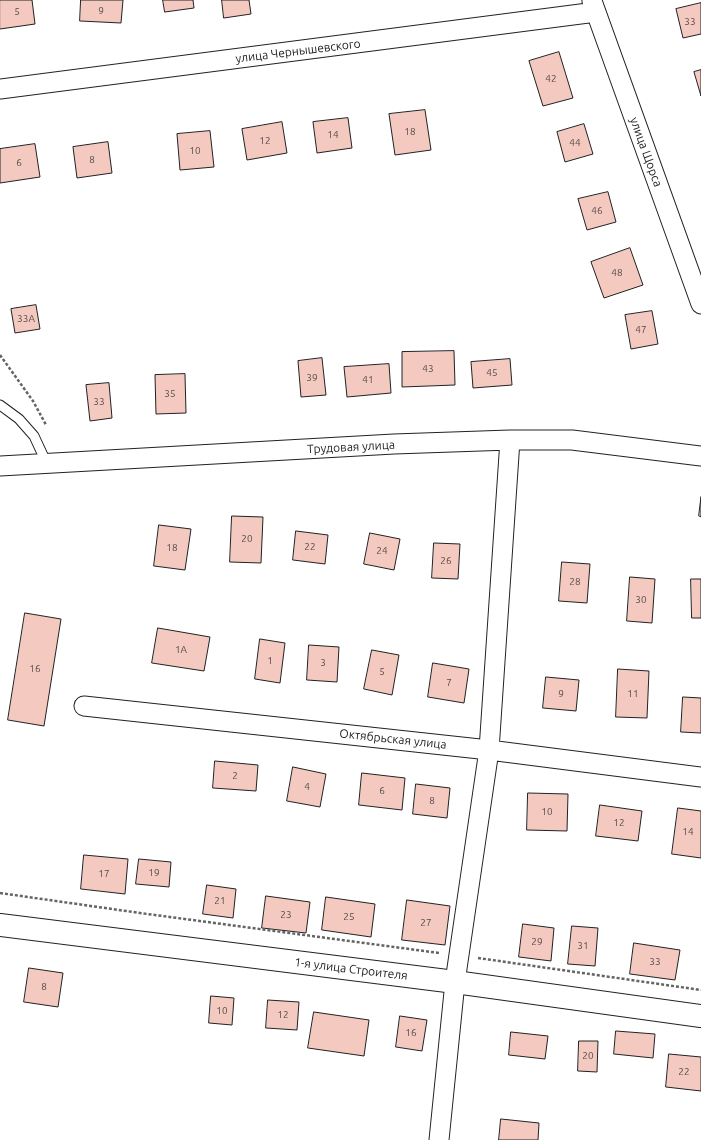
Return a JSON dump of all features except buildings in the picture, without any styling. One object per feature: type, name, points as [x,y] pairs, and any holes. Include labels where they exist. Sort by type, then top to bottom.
[{"type":"street","name":"улица Чернышевского","points":[[0,89],[593,6]]},
{"type":"street","name":"улица Щорса","points":[[593,6],[701,304]]},
{"type":"street","name":"Трудовая улица","points":[[0,466],[394,444],[510,440],[572,440],[701,456]]},
{"type":"street","points":[[439,1140],[459,956],[489,750],[510,440]]},
{"type":"street","name":"Октябрьская улица","points":[[84,706],[489,750],[701,777]]},
{"type":"street","name":"1-я улица Строителя","points":[[0,925],[456,982],[701,1016]]},
{"type":"lane","points":[[0,405],[19,419],[34,436],[47,464]]},
{"type":"path","points":[[0,354],[33,401],[45,423],[47,430]]},
{"type":"path","points":[[0,893],[701,990]]}]
